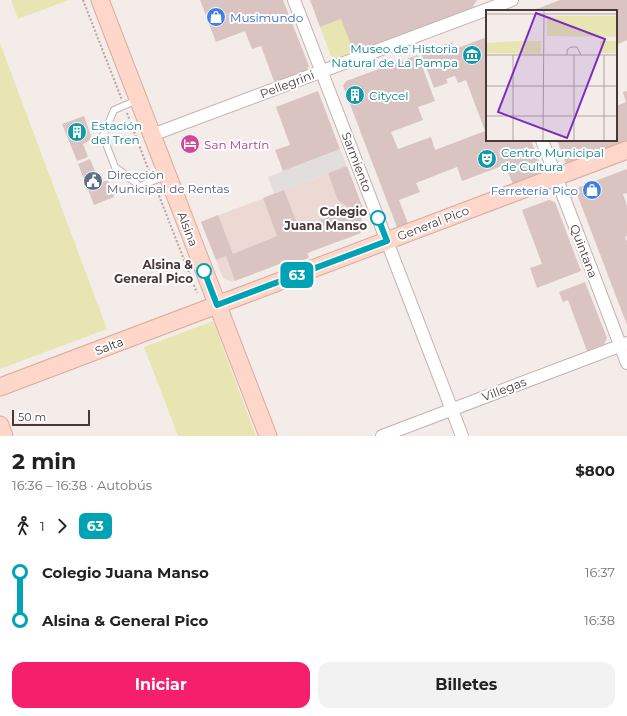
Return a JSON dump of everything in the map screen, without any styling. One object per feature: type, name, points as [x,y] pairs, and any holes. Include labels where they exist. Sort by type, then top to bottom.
[{"type":"street","name":"Alsina","points":[[100,0],[131,103],[152,135],[160,178],[217,305],[268,436]]},
{"type":"street","name":"Sarmiento","points":[[294,0],[462,436]]},
{"type":"street","name":"Pellegrini","points":[[152,135],[490,6],[512,0]]},
{"type":"street","name":"Quintana","points":[[542,141],[624,344],[627,362]]},
{"type":"street","name":"General Pico","points":[[217,305],[627,150]]},
{"type":"street","name":"Salta","points":[[0,387],[217,305]]},
{"type":"street","name":"Villegas","points":[[382,436],[624,344]]},
{"type":"street","points":[[0,425],[4,436]]},
{"type":"lane","points":[[131,103],[114,110],[103,136],[115,167],[140,186],[160,178]]},
{"type":"path","points":[[83,0],[131,103],[160,178],[199,298]]},
{"type":"shaded area","points":[[11,0],[69,0],[18,19]]},
{"type":"shaded area","points":[[341,19],[354,53],[338,59],[331,56],[320,27]]},
{"type":"shaded area","points":[[0,43],[107,329],[0,369]]},
{"type":"shaded area","points":[[340,149],[347,166],[274,194],[268,177]]},
{"type":"shaded area","points":[[347,166],[365,214],[360,216],[362,221],[357,223],[361,233],[308,253],[309,258],[289,265],[287,261],[231,282],[223,278],[201,222]]},
{"type":"shaded area","points":[[213,321],[256,436],[178,436],[144,347]]},
{"type":"building","points":[[200,0],[283,0],[309,66],[305,72],[275,84],[261,46],[252,49],[245,31],[216,42]]},
{"type":"building","points":[[310,0],[477,0],[472,8],[354,53],[341,19],[320,27]]},
{"type":"building","points":[[560,0],[627,0],[627,40],[617,45],[617,10],[534,10]]},
{"type":"building","points":[[486,37],[486,141],[531,141],[544,175],[514,187],[505,165],[462,181],[457,167],[416,183],[420,192],[399,200],[409,226],[398,230],[343,86],[346,81],[418,55],[435,101],[418,107],[423,120],[391,132],[398,149],[431,137],[435,150],[485,131],[466,80],[458,83],[455,76],[446,79],[448,83],[434,88],[421,53],[452,42],[455,49]]},
{"type":"building","points":[[318,91],[340,149],[283,171],[275,150],[290,145],[276,107]]},
{"type":"building","points":[[627,91],[627,142],[572,165],[565,162],[557,141],[617,141],[617,106],[626,102],[623,92]]},
{"type":"building","name":"Estación del Tren","points":[[84,116],[92,139],[83,144],[88,157],[77,161],[62,124]]},
{"type":"building","points":[[90,159],[100,183],[108,180],[114,197],[94,205],[78,164]]},
{"type":"building","points":[[347,166],[365,214],[360,216],[362,221],[357,222],[361,233],[307,253],[309,258],[289,265],[287,261],[235,281],[226,256],[216,260],[201,222],[218,215],[233,254],[277,236],[263,198],[284,190],[299,228],[350,209],[338,200],[328,173]]},
{"type":"building","points":[[627,169],[627,193],[623,194],[627,206],[627,236],[625,237],[627,242],[627,325],[577,194],[579,187]]},
{"type":"building","points":[[549,200],[555,202],[581,271],[537,288],[530,268],[542,264],[522,210]]},
{"type":"building","points":[[585,282],[607,338],[604,344],[587,351],[568,300],[563,302],[559,292]]},
{"type":"bus line","name":"63","points":[[204,271],[217,305],[387,241],[378,218]]},
{"type":"place","name":"Musimundo","points":[[216,17]]},
{"type":"place","name":"Museo de Historia Natural de La Pampa","points":[[472,55]]},
{"type":"place","name":"Citycel","points":[[355,95]]},
{"type":"place","name":"Estación del Tren","points":[[77,132]]},
{"type":"place","name":"San Martín","points":[[190,144]]},
{"type":"place","name":"Centro Municipal de Cultura","points":[[487,159]]},
{"type":"place","name":"Dirección Municipal de Rentas","points":[[93,181]]},
{"type":"place","name":"Ferretería Pico","points":[[592,190]]},
{"type":"place","name":"Colegio Juana Manso","points":[[378,218]]},
{"type":"place","name":"Alsina & General Pico","points":[[204,271]]}]
